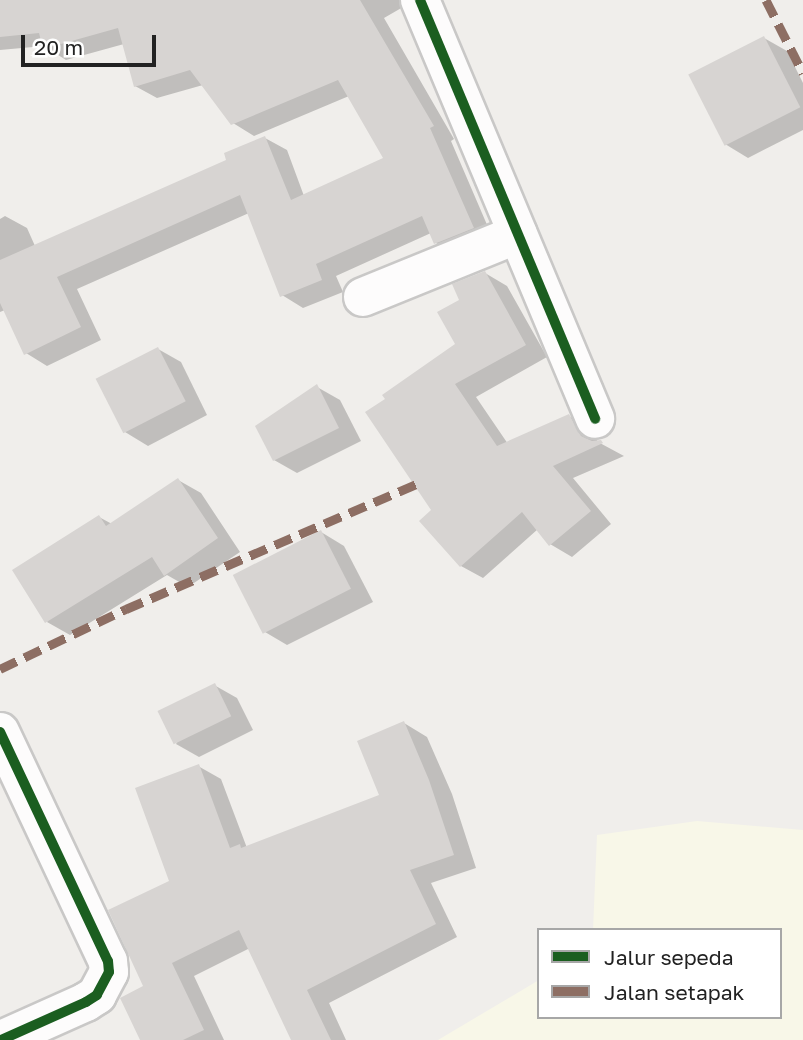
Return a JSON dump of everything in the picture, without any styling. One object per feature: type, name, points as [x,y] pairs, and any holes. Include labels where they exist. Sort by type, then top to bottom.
[{"type":"street","points":[[419,0],[595,419]]},
{"type":"street","points":[[363,298],[518,234]]},
{"type":"street","points":[[0,732],[108,961],[109,972],[97,995],[86,1002],[1,1040]]},
{"type":"shaded area","points":[[697,821],[803,830],[803,1040],[438,1040],[537,981],[537,1019],[782,1019],[782,928],[593,928],[597,835]]},
{"type":"building","points":[[0,0],[360,0],[434,126],[430,128],[474,228],[434,244],[422,216],[316,264],[322,280],[280,297],[240,195],[57,277],[81,327],[24,355],[0,303],[0,260],[226,160],[224,153],[265,136],[291,200],[383,158],[338,80],[231,125],[190,70],[134,87],[118,28],[43,49],[39,33],[0,37]]},
{"type":"building","points":[[764,36],[800,107],[725,146],[688,75]]},
{"type":"building","points":[[485,271],[526,345],[455,384],[497,446],[569,414],[581,436],[592,441],[601,440],[603,443],[553,466],[591,511],[549,546],[522,512],[460,567],[419,521],[431,510],[365,412],[385,399],[382,395],[455,344],[437,312],[459,300],[452,284]]},
{"type":"building","points":[[158,347],[186,401],[123,433],[96,379]]},
{"type":"building","points":[[317,384],[339,428],[273,461],[255,426]]},
{"type":"building","points":[[178,478],[218,538],[164,576],[152,557],[45,623],[12,570],[99,515],[106,526]]},
{"type":"building","points":[[321,530],[351,589],[263,634],[233,575]]},
{"type":"building","points":[[215,683],[231,716],[174,744],[157,711]]},
{"type":"building","points":[[404,721],[429,780],[454,855],[410,870],[436,924],[307,990],[331,1040],[291,1040],[239,930],[172,963],[204,1030],[183,1040],[140,1040],[120,998],[143,986],[108,910],[169,881],[135,788],[199,764],[230,848],[240,844],[241,848],[379,795],[357,741]]},
{"type":"marked path","points":[[766,0],[803,73]]},
{"type":"marked path","points":[[0,669],[126,609],[421,482]]},
{"type":"cycle path","points":[[420,0],[595,419]]},
{"type":"cycle path","points":[[0,732],[108,961],[109,972],[97,995],[86,1002],[1,1040]]}]
